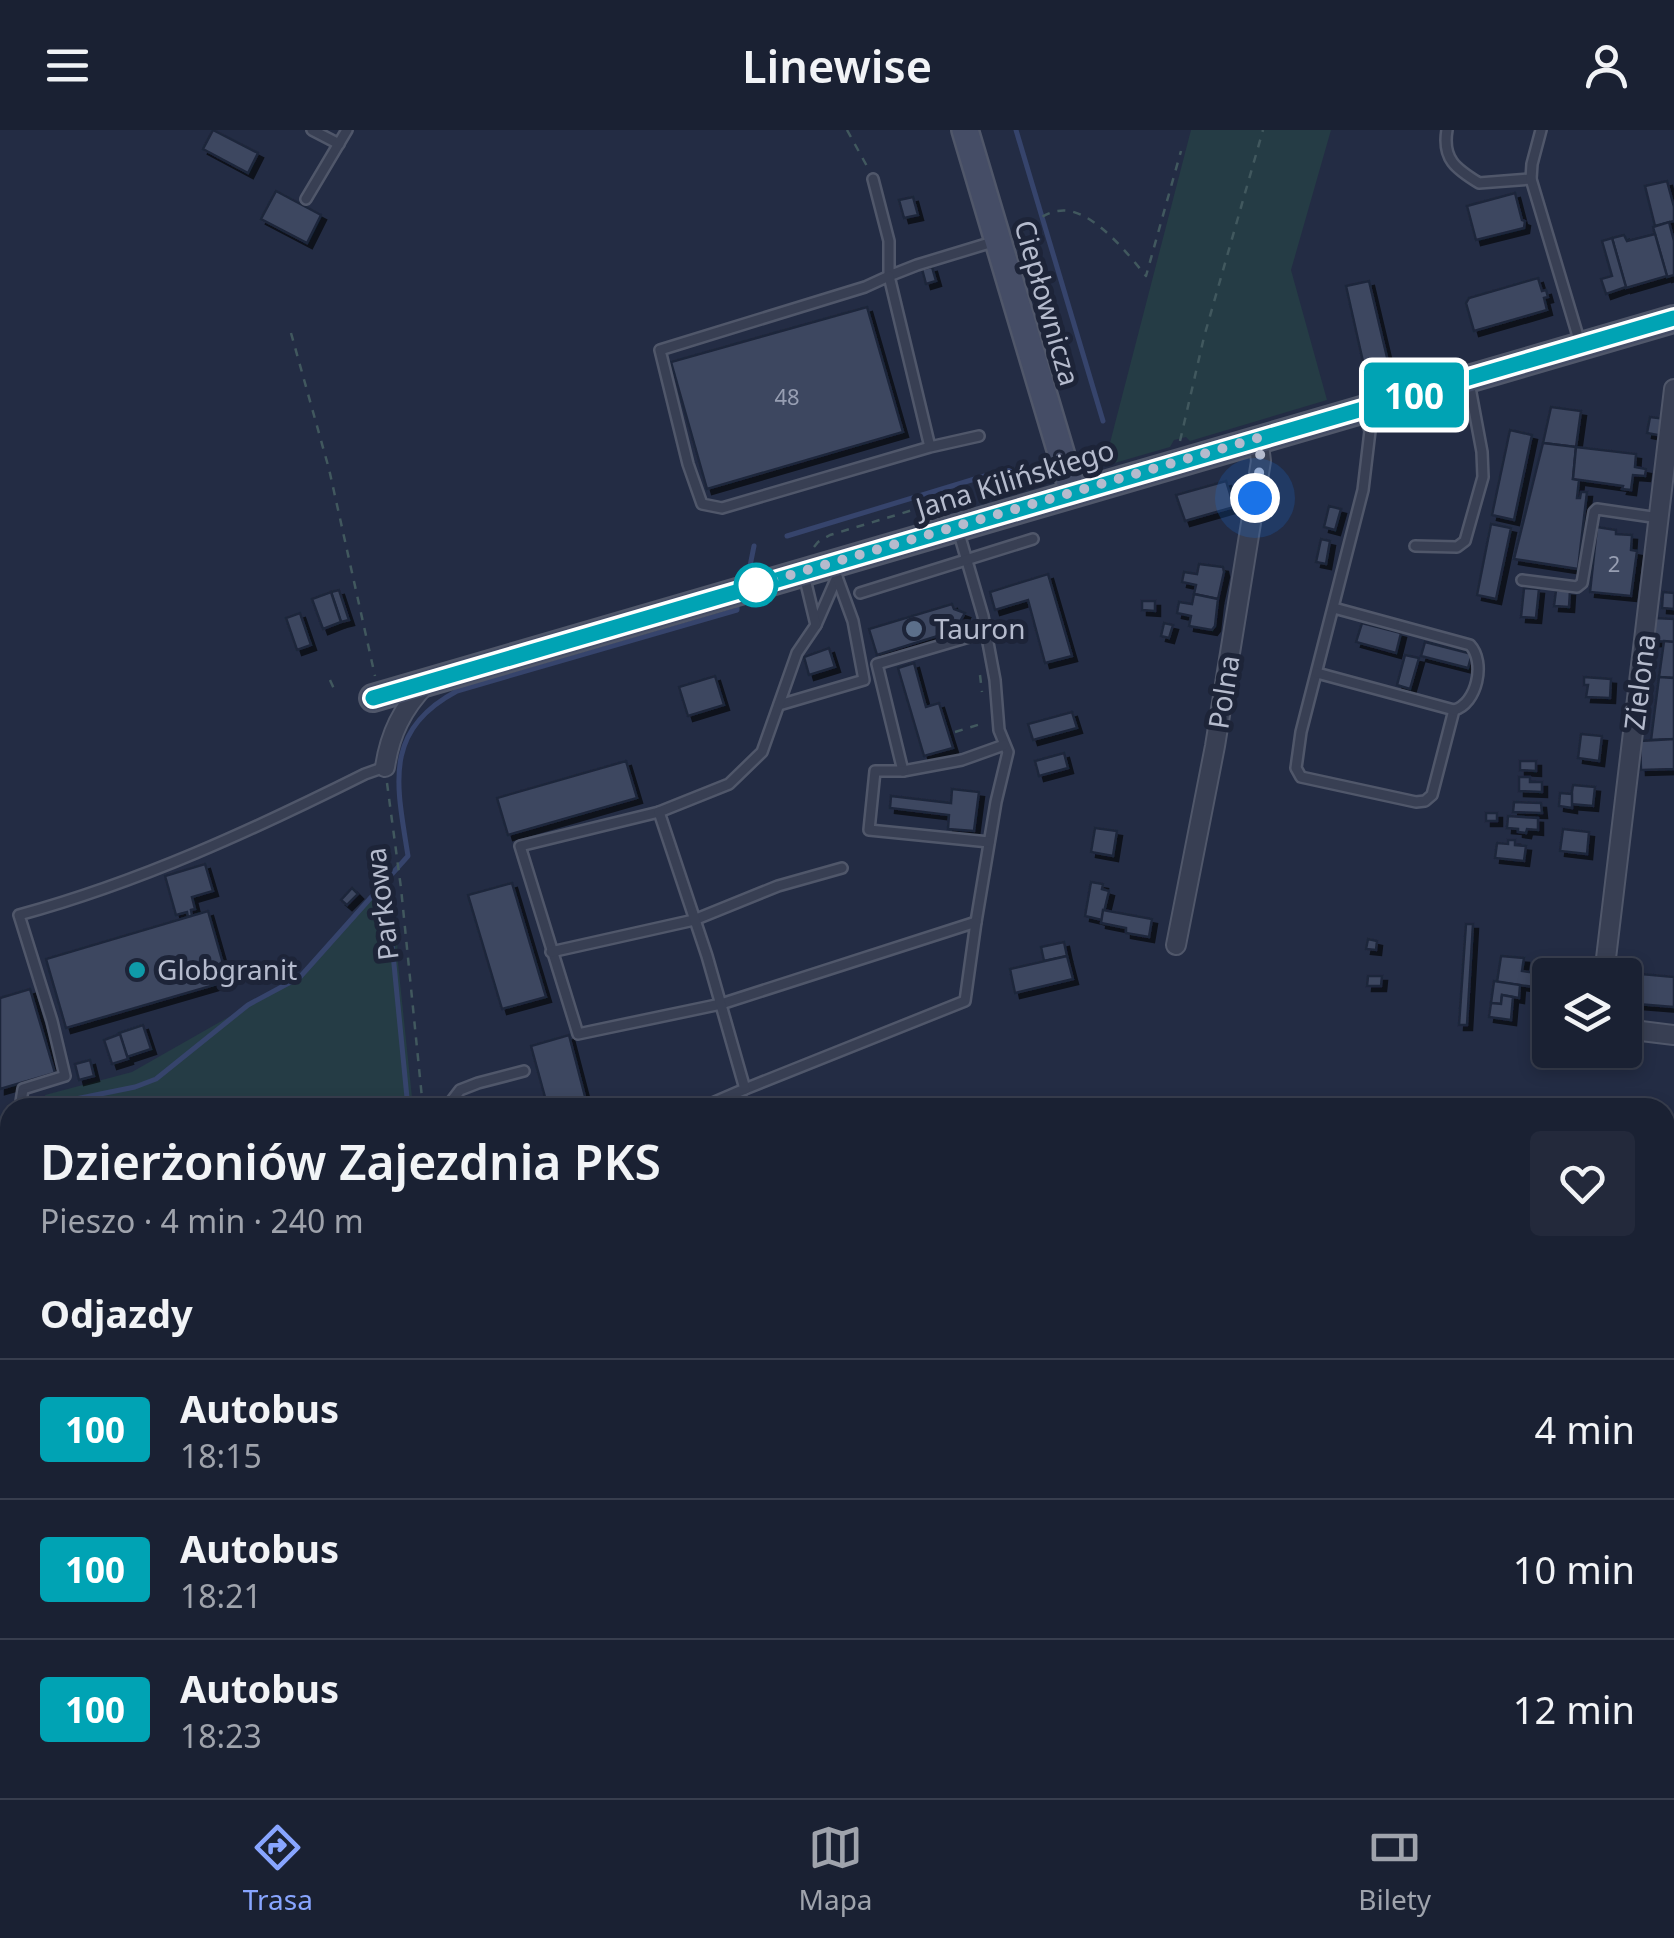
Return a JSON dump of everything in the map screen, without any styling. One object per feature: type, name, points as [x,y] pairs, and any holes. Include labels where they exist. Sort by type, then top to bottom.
[{"type":"street","name":"Ciepłownicza","points":[[965,130],[1073,492]]},
{"type":"street","name":"Jana Kilińskiego","points":[[377,697],[1674,318]]},
{"type":"street","name":"Zielona","points":[[1606,958],[1674,389]]},
{"type":"street","name":"Polna","points":[[1176,944],[1240,592],[1261,461],[1258,438]]},
{"type":"street","points":[[385,767],[389,744],[402,714],[428,682]]},
{"type":"street","points":[[1642,1030],[1674,1035]]},
{"type":"lane","points":[[312,130],[339,144]]},
{"type":"lane","points":[[306,199],[347,130]]},
{"type":"lane","points":[[1447,130],[1445,150],[1452,162],[1480,183],[1531,179]]},
{"type":"lane","points":[[1541,130],[1531,179],[1581,346]]},
{"type":"lane","points":[[873,179],[889,242],[889,276],[930,448]]},
{"type":"lane","points":[[979,436],[722,508],[702,504],[660,350],[865,286],[917,264],[999,246]]},
{"type":"lane","points":[[1415,546],[1458,547],[1465,541],[1482,477],[1482,452],[1469,380]]},
{"type":"lane","points":[[1364,409],[1370,430],[1363,490],[1296,768],[1301,777],[1416,802],[1426,800],[1432,795],[1454,710]]},
{"type":"lane","points":[[1522,580],[1577,587],[1582,583],[1597,509],[1659,518]]},
{"type":"lane","points":[[725,1098],[965,1000],[989,842],[1008,752],[998,730],[986,632],[958,528]]},
{"type":"lane","points":[[860,594],[1033,539]]},
{"type":"lane","points":[[822,565],[816,625],[798,653],[762,752],[729,784],[659,812],[520,846],[578,1034],[720,1004],[976,922]]},
{"type":"lane","points":[[816,625],[822,565]]},
{"type":"lane","points":[[779,705],[864,680],[853,621],[822,565]]},
{"type":"lane","points":[[1317,673],[1454,710],[1464,708],[1472,696],[1480,662],[1470,646],[1334,608]]},
{"type":"lane","points":[[903,771],[877,664],[986,632]]},
{"type":"lane","points":[[989,842],[869,830],[875,771],[903,771],[962,760],[1004,745]]},
{"type":"lane","points":[[22,1098],[24,1089],[66,1076],[19,915],[130,881],[385,767]]},
{"type":"lane","points":[[659,812],[707,956],[745,1090]]},
{"type":"lane","points":[[551,952],[694,920],[778,886],[842,868]]},
{"type":"lane","points":[[454,1098],[460,1090],[478,1083],[524,1072]]},
{"type":"path","points":[[848,130],[873,179]]},
{"type":"path","points":[[1177,462],[1204,337],[1263,130]]},
{"type":"path","points":[[999,246],[1044,216],[1058,210],[1074,211],[1099,226],[1146,276],[1181,151]]},
{"type":"path","points":[[291,333],[329,469],[377,697]]},
{"type":"path","points":[[822,565],[818,542],[830,536],[1047,469]]},
{"type":"path","points":[[972,635],[982,692]]},
{"type":"path","points":[[330,680],[334,689]]},
{"type":"path","points":[[955,732],[985,723]]},
{"type":"path","name":"Parkowa","points":[[385,767],[422,1098]]},
{"type":"shaded area","points":[[1191,130],[1331,130],[1291,270],[1327,400],[1190,441],[1186,437],[1174,440],[1170,447],[1104,466]]},
{"type":"shaded area","points":[[373,893],[396,911],[412,1098],[45,1098],[132,1072],[299,977]]},
{"type":"building","points":[[213,130],[258,153],[248,173],[203,149]]},
{"type":"building","points":[[1667,181],[1674,221],[1655,226],[1645,186]]},
{"type":"building","points":[[276,191],[321,215],[307,243],[261,219]]},
{"type":"building","points":[[1515,193],[1524,228],[1476,240],[1467,206]]},
{"type":"building","points":[[913,197],[918,215],[904,218],[899,200]]},
{"type":"building","points":[[1669,222],[1674,241],[1674,275],[1667,277],[1653,227]]},
{"type":"building","points":[[1655,234],[1667,276],[1626,288],[1612,238],[1624,235],[1627,241]]},
{"type":"building","points":[[1612,238],[1626,287],[1606,294],[1601,279],[1612,276],[1602,241]]},
{"type":"building","points":[[932,267],[936,281],[926,284],[922,269]]},
{"type":"building","points":[[1538,278],[1548,297],[1544,298],[1547,310],[1474,331],[1466,303],[1469,298]]},
{"type":"building","points":[[1369,281],[1390,370],[1366,375],[1346,286]]},
{"type":"building","points":[[867,307],[903,432],[707,489],[671,362]]},
{"type":"building","points":[[1551,407],[1581,411],[1576,447],[1543,443]]},
{"type":"building","points":[[1650,417],[1666,419],[1663,436],[1647,433]]},
{"type":"building","points":[[1510,430],[1532,435],[1514,520],[1492,515]]},
{"type":"building","points":[[1543,443],[1576,447],[1573,479],[1579,480],[1577,498],[1581,492],[1587,492],[1578,569],[1514,559]]},
{"type":"building","points":[[1576,447],[1636,454],[1635,467],[1646,469],[1645,476],[1633,475],[1631,490],[1573,479]]},
{"type":"building","points":[[1226,481],[1234,507],[1185,521],[1176,495]]},
{"type":"building","points":[[1329,506],[1341,509],[1335,530],[1324,527]]},
{"type":"building","points":[[1491,524],[1511,528],[1496,599],[1477,595]]},
{"type":"building","points":[[1597,527],[1632,535],[1631,550],[1637,551],[1631,596],[1590,592]]},
{"type":"building","points":[[1321,539],[1330,541],[1326,564],[1316,562]]},
{"type":"building","points":[[1199,564],[1223,567],[1218,599],[1194,594],[1196,585],[1182,582],[1184,572],[1197,574]]},
{"type":"building","points":[[1048,574],[1072,656],[1045,663],[1028,600],[995,610],[990,592]]},
{"type":"building","points":[[1524,588],[1539,589],[1536,618],[1521,617]]},
{"type":"building","points":[[339,590],[349,620],[341,622],[331,592]]},
{"type":"building","points":[[1556,590],[1570,591],[1569,607],[1554,606]]},
{"type":"building","points":[[331,592],[341,622],[323,629],[312,599]]},
{"type":"building","points":[[1663,592],[1674,593],[1674,609],[1662,608]]},
{"type":"building","points":[[1194,594],[1218,599],[1212,630],[1189,626],[1191,616],[1177,613],[1179,602],[1192,604]]},
{"type":"building","points":[[1142,601],[1155,601],[1155,611],[1142,610]]},
{"type":"building","name":"Tauron","points":[[952,604],[965,613],[958,625],[960,629],[877,655],[869,629]]},
{"type":"building","points":[[300,613],[311,645],[297,650],[286,618]]},
{"type":"building","points":[[1655,618],[1674,619],[1674,642],[1653,641]]},
{"type":"building","points":[[1164,623],[1173,625],[1169,638],[1161,636]]},
{"type":"building","points":[[1362,623],[1401,633],[1396,653],[1356,642]]},
{"type":"building","points":[[1664,641],[1674,642],[1674,678],[1659,677]]},
{"type":"building","points":[[1425,642],[1472,654],[1468,668],[1421,656]]},
{"type":"building","points":[[829,648],[835,667],[809,675],[804,657]]},
{"type":"building","points":[[1405,655],[1419,658],[1410,689],[1397,685]]},
{"type":"building","points":[[914,663],[926,707],[939,703],[953,748],[924,756],[898,668]]},
{"type":"building","points":[[715,676],[724,705],[688,716],[679,687]]},
{"type":"building","points":[[1584,677],[1611,679],[1610,698],[1586,697],[1588,685],[1584,685]]},
{"type":"building","points":[[1659,677],[1674,678],[1674,739],[1651,740]]},
{"type":"building","points":[[1072,712],[1077,728],[1033,740],[1028,724]]},
{"type":"building","points":[[1581,734],[1602,736],[1599,761],[1578,758]]},
{"type":"building","points":[[1674,739],[1674,769],[1641,770],[1640,741]]},
{"type":"building","points":[[1064,753],[1068,768],[1039,776],[1035,761]]},
{"type":"building","points":[[626,761],[637,798],[508,835],[497,798]]},
{"type":"building","points":[[1520,761],[1536,761],[1536,771],[1520,770]]},
{"type":"building","points":[[1519,777],[1542,782],[1542,792],[1519,791]]},
{"type":"building","points":[[1573,785],[1595,787],[1593,806],[1570,804]]},
{"type":"building","points":[[952,789],[979,792],[974,831],[948,829],[949,815],[890,808],[891,796],[951,803]]},
{"type":"building","points":[[1560,793],[1572,794],[1572,808],[1559,806]]},
{"type":"building","points":[[1514,802],[1541,803],[1542,813],[1513,812]]},
{"type":"building","points":[[1486,813],[1497,813],[1497,821],[1486,821]]},
{"type":"building","points":[[1508,816],[1538,818],[1538,830],[1527,829],[1526,833],[1507,828]]},
{"type":"building","points":[[1095,828],[1117,831],[1113,856],[1091,852]]},
{"type":"building","points":[[1563,829],[1589,832],[1587,854],[1560,851]]},
{"type":"building","points":[[1508,840],[1526,846],[1524,861],[1495,858],[1497,843],[1508,844]]},
{"type":"building","points":[[205,864],[213,891],[192,897],[192,916],[188,917],[187,912],[176,915],[165,876]]},
{"type":"building","points":[[1091,882],[1103,884],[1102,889],[1109,891],[1102,920],[1085,916]]},
{"type":"building","points":[[512,883],[546,997],[502,1009],[468,895]]},
{"type":"building","points":[[352,888],[358,894],[347,905],[341,900]]},
{"type":"building","points":[[1103,910],[1152,919],[1149,937],[1101,923]]},
{"type":"building","name":"Globgranit","points":[[208,911],[228,981],[66,1028],[46,959]]},
{"type":"building","points":[[1466,924],[1473,924],[1467,1025],[1459,1025]]},
{"type":"building","points":[[1368,939],[1377,941],[1376,950],[1366,949]]},
{"type":"building","points":[[1064,942],[1067,956],[1044,961],[1041,947]]},
{"type":"building","points":[[1067,956],[1073,979],[1015,993],[1010,969]]},
{"type":"building","points":[[1501,956],[1524,958],[1522,971],[1532,972],[1532,987],[1497,982]]},
{"type":"building","points":[[1642,974],[1674,977],[1674,1007],[1642,1004]]},
{"type":"building","points":[[1368,976],[1382,976],[1381,986],[1367,986]]},
{"type":"building","points":[[1494,981],[1520,985],[1519,998],[1502,995],[1501,1004],[1491,1003]]},
{"type":"building","points":[[30,989],[55,1073],[0,1089],[0,998]]},
{"type":"building","points":[[1502,995],[1513,997],[1511,1020],[1489,1017],[1491,1003],[1501,1004]]},
{"type":"building","points":[[143,1025],[151,1049],[127,1057],[119,1033]]},
{"type":"building","points":[[120,1034],[128,1059],[112,1064],[104,1040]]},
{"type":"building","points":[[569,1035],[585,1098],[545,1098],[531,1046]]},
{"type":"building","points":[[90,1060],[94,1076],[79,1080],[75,1064]]},
{"type":"waterway","points":[[1016,130],[1103,421]]},
{"type":"waterway","points":[[787,536],[1011,468]]},
{"type":"waterway","points":[[750,566],[754,546]]},
{"type":"waterway","points":[[81,1098],[156,1079],[248,1005],[300,977],[408,856],[400,806],[400,762],[416,724],[433,707],[457,691],[737,610],[737,606]]},
{"type":"waterway","points":[[386,882],[407,1098]]},
{"type":"bus line","name":"100","points":[[373,698],[1674,318]]},
{"type":"place","name":"Tauron","points":[[914,629]]},
{"type":"place","name":"Globgranit","points":[[137,970]]},
{"type":"route","points":[[756,585],[1258,438],[1261,461],[1255,498]]}]
